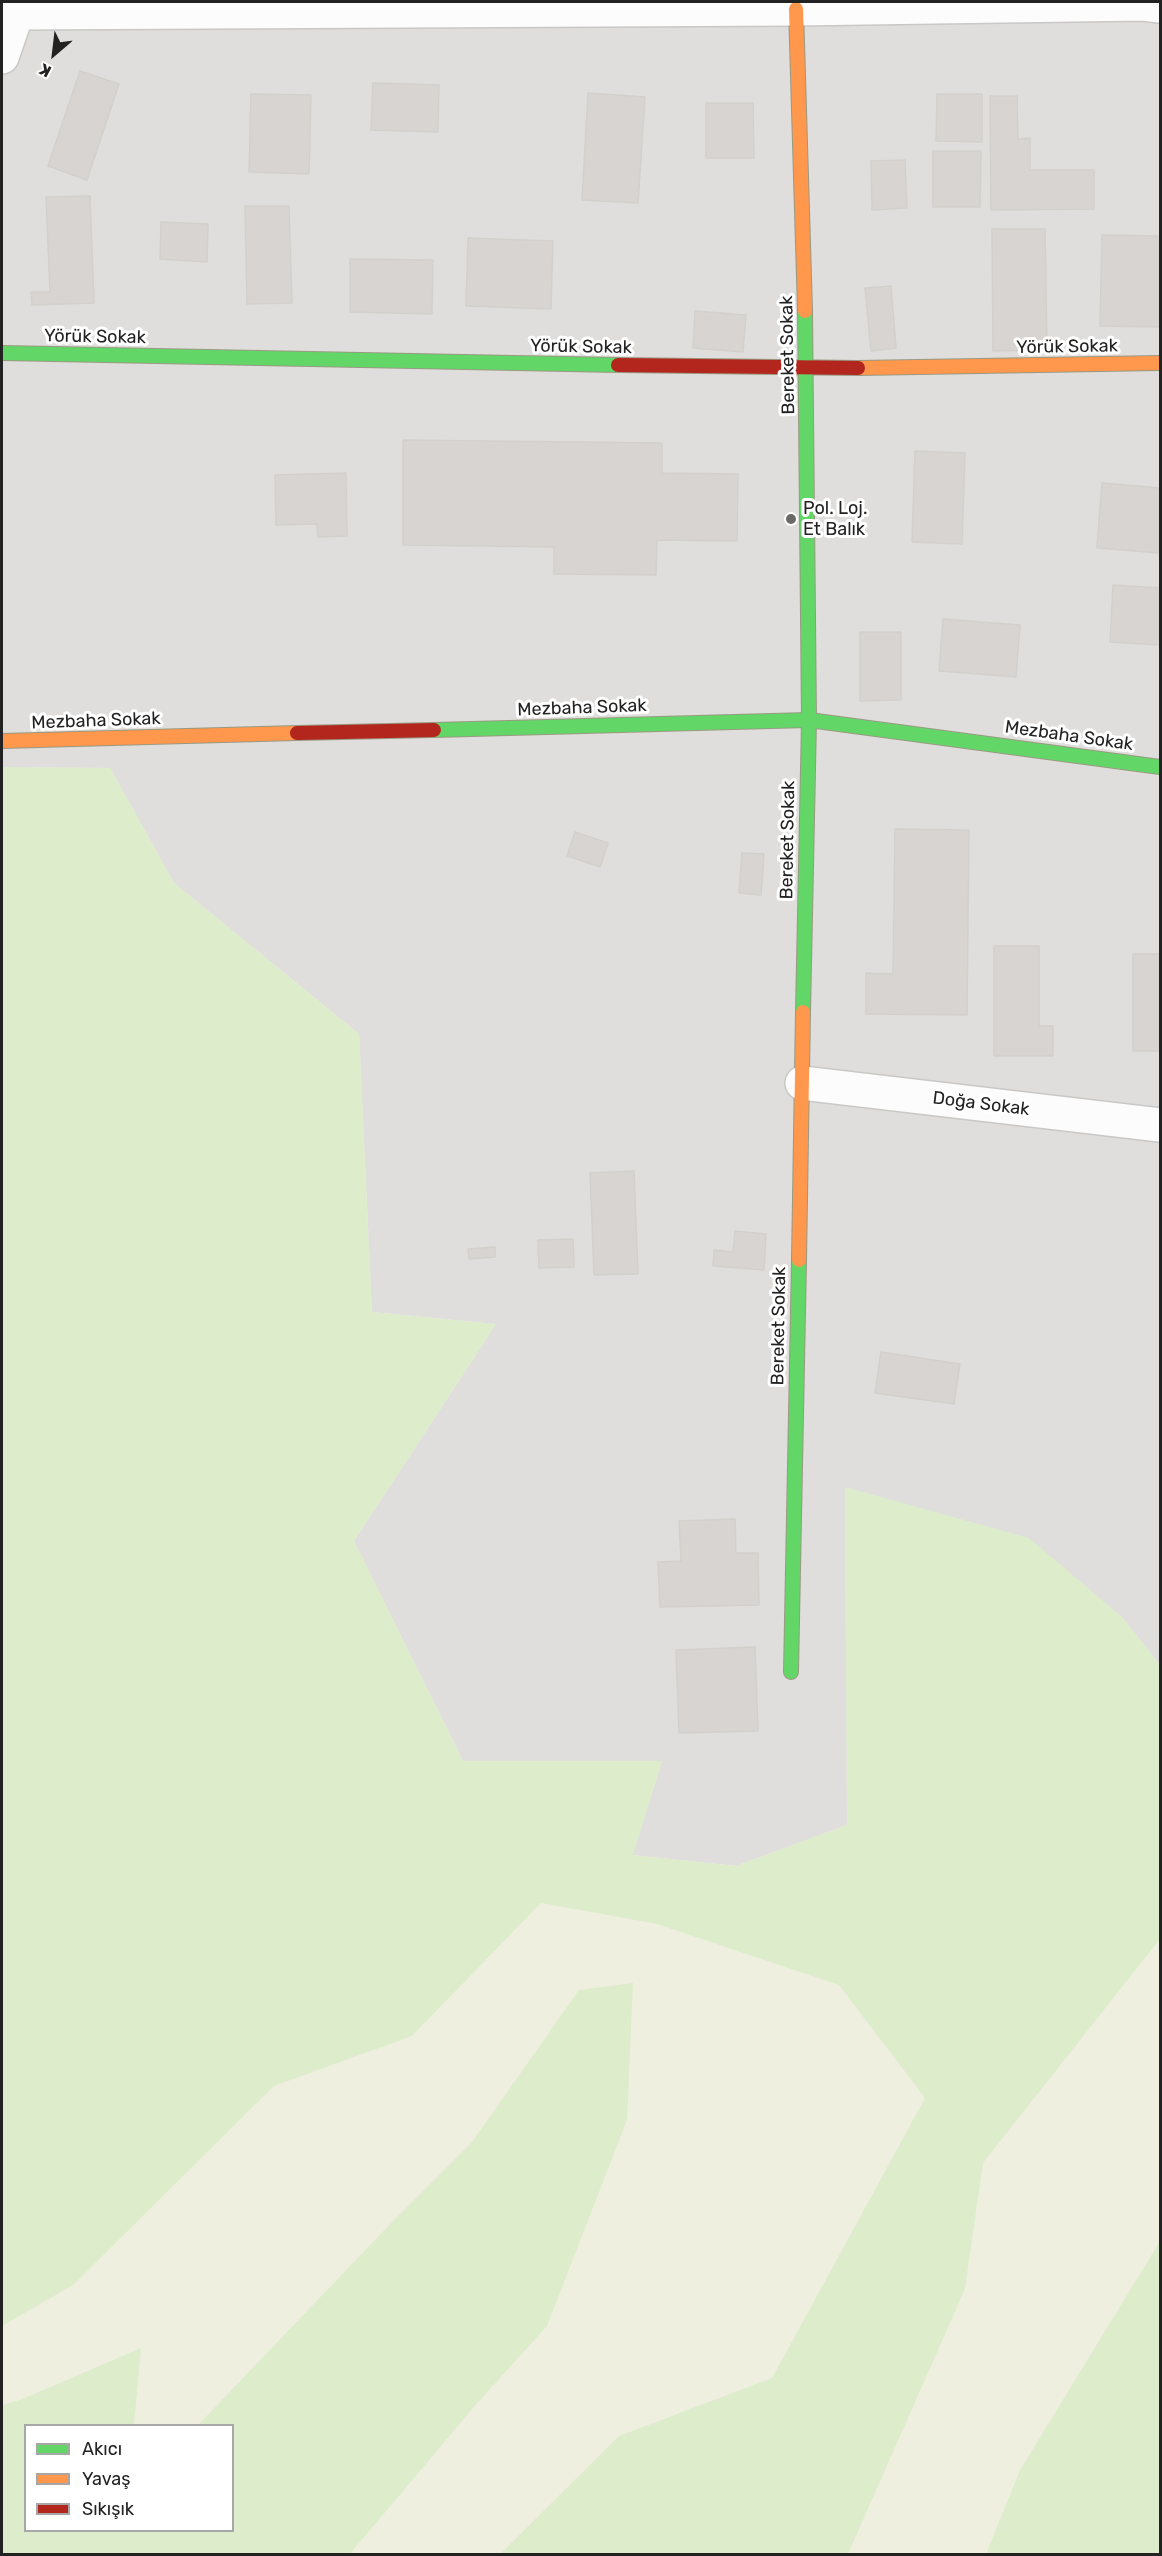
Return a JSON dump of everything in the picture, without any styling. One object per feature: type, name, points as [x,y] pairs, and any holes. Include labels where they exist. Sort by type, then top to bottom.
[{"type":"street","points":[[2,57],[19,7],[796,9],[1149,4]]},
{"type":"street","name":"Bereket Sokak","points":[[791,1672],[809,720],[807,369],[796,9]]},
{"type":"street","name":"Yörük Sokak","points":[[2,353],[807,369],[1161,363]]},
{"type":"street","name":"Mezbaha Sokak","points":[[2,741],[809,720],[1161,766]]},
{"type":"street","name":"Doğa Sokak","points":[[802,1083],[1161,1125]]},
{"type":"shaded area","points":[[2,2],[1160,2],[1160,1665],[1121,1616],[845,1488],[847,1825],[736,1866],[632,1855],[662,1761],[463,1761],[354,1541],[496,1324],[372,1312],[359,1034],[174,883],[110,768],[2,767]]},
{"type":"green space","points":[[2,767],[110,768],[174,883],[359,1034],[372,1312],[496,1324],[354,1541],[463,1761],[662,1761],[633,1855],[736,1866],[847,1825],[845,1487],[1029,1538],[1121,1616],[1160,1665],[1160,1939],[983,2163],[965,2289],[848,2554],[500,2554],[619,2436],[772,2378],[925,2098],[839,1985],[657,1924],[541,1903],[412,2036],[274,2086],[73,2285],[2,2326]]},
{"type":"green space","points":[[541,1903],[657,1924],[839,1985],[925,2098],[772,2378],[619,2436],[500,2554],[350,2554],[473,2408],[547,2326],[579,1991],[472,2142],[393,2221],[199,2424],[134,2424],[140,2348],[20,2400],[2,2405],[2,2326],[73,2284],[274,2086],[412,2036]]},
{"type":"green space","points":[[1160,1939],[1160,2241],[1020,2470],[986,2554],[848,2554],[965,2289],[983,2163]]},
{"type":"green space","points":[[633,1983],[627,2120],[547,2326],[473,2408],[350,2554],[2,2554],[2,2405],[20,2400],[141,2348],[134,2424],[24,2424],[24,2532],[234,2532],[234,2424],[199,2424],[393,2221],[472,2142],[579,1990]]},
{"type":"green space","points":[[1160,2241],[1160,2554],[986,2554],[1020,2470]]},
{"type":"building","points":[[80,71],[119,84],[87,180],[48,166]]},
{"type":"building","points":[[373,83],[439,85],[438,132],[371,130]]},
{"type":"building","points":[[588,93],[645,97],[638,203],[582,200]]},
{"type":"building","points":[[251,94],[311,95],[309,174],[249,172]]},
{"type":"building","points":[[937,94],[982,94],[982,142],[936,141]]},
{"type":"building","points":[[990,96],[1017,96],[1018,139],[1030,138],[1030,170],[1094,170],[1094,209],[991,210]]},
{"type":"building","points":[[706,103],[753,103],[754,158],[706,158]]},
{"type":"building","points":[[933,151],[981,151],[980,207],[933,207]]},
{"type":"building","points":[[905,160],[907,208],[872,210],[871,161]]},
{"type":"building","points":[[90,196],[94,303],[32,305],[31,292],[50,292],[46,197]]},
{"type":"building","points":[[245,206],[289,206],[292,303],[247,304]]},
{"type":"building","points":[[161,222],[208,224],[207,262],[160,259]]},
{"type":"building","points":[[992,229],[1045,229],[1047,350],[993,351]]},
{"type":"building","points":[[1102,235],[1160,236],[1160,327],[1100,326]]},
{"type":"building","points":[[468,238],[553,241],[551,309],[466,306]]},
{"type":"building","points":[[350,259],[433,260],[432,314],[350,312]]},
{"type":"building","points":[[891,286],[896,348],[871,351],[865,288]]},
{"type":"building","points":[[695,311],[746,315],[743,352],[693,348]]},
{"type":"building","points":[[403,440],[662,443],[662,473],[738,474],[737,541],[657,540],[656,575],[554,574],[554,547],[403,545]]},
{"type":"building","points":[[915,451],[965,453],[962,544],[912,542]]},
{"type":"building","points":[[346,473],[347,536],[318,537],[317,524],[276,525],[275,475]]},
{"type":"building","points":[[1102,483],[1160,488],[1160,553],[1097,548]]},
{"type":"building","points":[[1113,585],[1160,588],[1160,645],[1110,642]]},
{"type":"building","points":[[943,619],[1020,625],[1016,677],[939,671]]},
{"type":"building","points":[[860,632],[901,632],[901,700],[860,701]]},
{"type":"building","points":[[895,829],[969,830],[967,1015],[866,1014],[866,973],[893,974]]},
{"type":"building","points":[[575,832],[608,843],[600,867],[567,856]]},
{"type":"building","points":[[742,853],[764,854],[761,895],[739,893]]},
{"type":"building","points":[[994,946],[1039,946],[1039,1026],[1053,1026],[1053,1056],[994,1056]]},
{"type":"building","points":[[1133,954],[1160,954],[1160,1051],[1133,1051]]},
{"type":"building","points":[[634,1171],[638,1274],[594,1275],[590,1173]]},
{"type":"building","points":[[735,1231],[766,1234],[764,1270],[713,1266],[714,1250],[733,1252]]},
{"type":"building","points":[[573,1239],[574,1267],[539,1268],[538,1240]]},
{"type":"building","points":[[495,1247],[495,1257],[469,1259],[468,1249]]},
{"type":"building","points":[[881,1352],[960,1364],[954,1404],[875,1393]]},
{"type":"building","points":[[735,1519],[736,1553],[758,1553],[759,1605],[660,1607],[658,1562],[681,1561],[679,1521]]},
{"type":"building","points":[[755,1647],[758,1731],[679,1733],[676,1650]]},
{"type":"traffic: fast","points":[[803,1012],[809,720],[805,311]]},
{"type":"traffic: fast","points":[[2,353],[618,365]]},
{"type":"traffic: fast","points":[[434,730],[809,720],[1160,767]]},
{"type":"traffic: fast","points":[[791,1672],[799,1260]]},
{"type":"traffic: slow","points":[[796,9],[805,311]]},
{"type":"traffic: slow","points":[[858,368],[1160,363]]},
{"type":"traffic: slow","points":[[2,741],[297,733]]},
{"type":"traffic: slow","points":[[799,1260],[803,1012]]},
{"type":"traffic: jam","points":[[618,365],[858,368]]},
{"type":"traffic: jam","points":[[297,733],[434,730]]},
{"type":"place","name":"Pol. Loj. Et Balık","points":[[791,519]]}]
